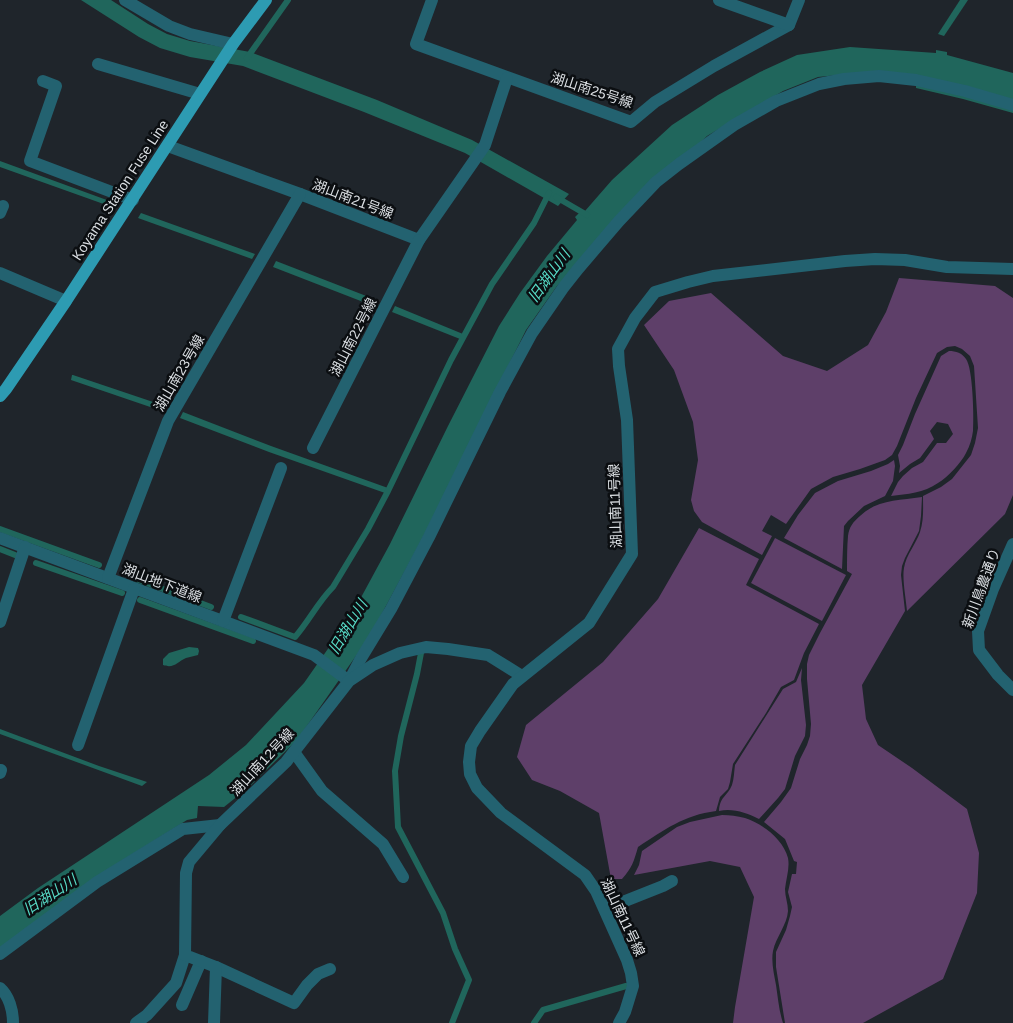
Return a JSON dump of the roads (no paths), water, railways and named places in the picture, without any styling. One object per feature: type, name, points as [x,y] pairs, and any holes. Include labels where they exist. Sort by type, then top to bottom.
[{"type":"main road","name":"Koyama Station Fuse Line","points":[[0,396],[66,301],[233,44],[266,0]]},
{"type":"street","points":[[125,0],[142,4],[169,26],[190,34],[233,44]]},
{"type":"street","name":"湖山南25号線","points":[[432,0],[416,44],[631,122],[655,102],[714,66],[790,25]]},
{"type":"street","points":[[719,0],[790,25],[798,0]]},
{"type":"street","points":[[98,64],[200,94]]},
{"type":"street","points":[[346,679],[360,660],[391,609],[429,537],[500,392],[532,333],[563,288],[584,262],[619,220],[656,182],[734,125],[776,102],[819,84],[844,79],[879,76],[916,80],[966,91],[1013,105]]},
{"type":"street","points":[[419,240],[485,145],[508,78]]},
{"type":"street","points":[[43,81],[56,86],[30,160],[132,200]]},
{"type":"street","name":"湖山南21号線","points":[[168,146],[419,240]]},
{"type":"street","name":"湖山南23号線","points":[[108,578],[168,421],[300,194]]},
{"type":"street","name":"湖山南22号線","points":[[313,448],[419,240]]},
{"type":"street","name":"湖山南11号線","points":[[620,1023],[633,986],[631,973],[596,891],[585,875],[501,812],[477,788],[470,774],[469,762],[471,746],[512,684],[589,623],[632,554],[627,420],[618,349],[635,318],[655,292],[713,276],[875,259],[906,260],[947,267],[1013,269]]},
{"type":"street","points":[[0,273],[66,301]]},
{"type":"street","points":[[223,621],[281,468]]},
{"type":"street","name":"湖山地下道線","points":[[0,538],[314,656],[346,679]]},
{"type":"street","name":"新川鳥農通り","points":[[1013,544],[993,589],[978,631],[979,650],[998,675],[1013,690]]},
{"type":"street","points":[[0,622],[25,547]]},
{"type":"street","points":[[78,745],[134,589]]},
{"type":"street","name":"湖山南12号線","points":[[136,1023],[148,1015],[176,983],[185,955],[186,868],[188,862],[220,825],[286,762],[346,679],[400,653],[426,647],[488,655],[522,676]]},
{"type":"street","points":[[294,752],[322,791],[383,844],[403,877]]},
{"type":"street","points":[[0,954],[97,882],[183,829],[220,825]]},
{"type":"street","points":[[605,909],[672,881]]},
{"type":"street","points":[[185,955],[216,967],[294,1003],[318,974],[330,969]]},
{"type":"street","points":[[182,1005],[201,961]]},
{"type":"street","points":[[214,1023],[216,967]]},
{"type":"street","points":[[0,988],[6,993],[13,1014],[13,1023]]},
{"type":"water","points":[[81,0],[111,0],[167,34],[190,41],[250,52],[377,100],[472,140],[569,194],[558,206],[465,153],[364,112],[243,66],[190,57],[160,48],[139,37]]},
{"type":"water","points":[[960,0],[968,0],[944,36],[938,34]]},
{"type":"water","name":"旧湖山川","points":[[850,47],[936,53],[936,50],[947,52],[947,55],[1013,73],[1013,101],[867,72],[818,77],[783,91],[707,136],[557,286],[526,330],[422,539],[373,630],[297,740],[249,787],[224,807],[198,806],[197,818],[187,820],[115,865],[0,948],[0,916],[38,888],[209,775],[246,745],[304,683],[358,603],[390,544],[499,326],[547,256],[577,220],[575,217],[582,210],[585,211],[612,180],[672,125],[718,95],[760,72],[797,55]]},
{"type":"water","points":[[916,85],[964,95],[1013,110],[1013,113],[916,88]]},
{"type":"water","points":[[0,161],[115,203],[112,207],[0,167]]},
{"type":"water","points":[[141,213],[255,254],[252,259],[138,218]]},
{"type":"water","points":[[276,261],[374,299],[371,305],[273,267]]},
{"type":"water","points":[[395,306],[463,334],[460,339],[392,312]]},
{"type":"water","points":[[72,375],[165,406],[162,411],[71,380]]},
{"type":"water","points":[[183,412],[388,488],[385,493],[269,452],[180,418]]},
{"type":"water","points":[[189,647],[198,648],[198,655],[186,658],[173,666],[163,665],[163,659],[169,653]]},
{"type":"water","points":[[0,729],[147,782],[142,786],[0,734]]},
{"type":"waterway","points":[[247,58],[288,0]]},
{"type":"waterway","points":[[241,617],[295,637],[333,587],[368,529],[388,491],[451,360],[492,284],[534,223],[549,193]]},
{"type":"waterway","points":[[556,197],[587,215]]},
{"type":"waterway","points":[[0,529],[99,565]]},
{"type":"waterway","points":[[0,549],[15,555]]},
{"type":"waterway","points":[[36,563],[122,593]]},
{"type":"waterway","points":[[136,579],[211,607]]},
{"type":"waterway","points":[[140,600],[253,641]]},
{"type":"waterway","points":[[421,653],[401,736],[395,771],[398,827],[443,913],[455,949],[469,980],[452,1023]]},
{"type":"waterway","points":[[534,1023],[543,1010],[626,986]]}]
